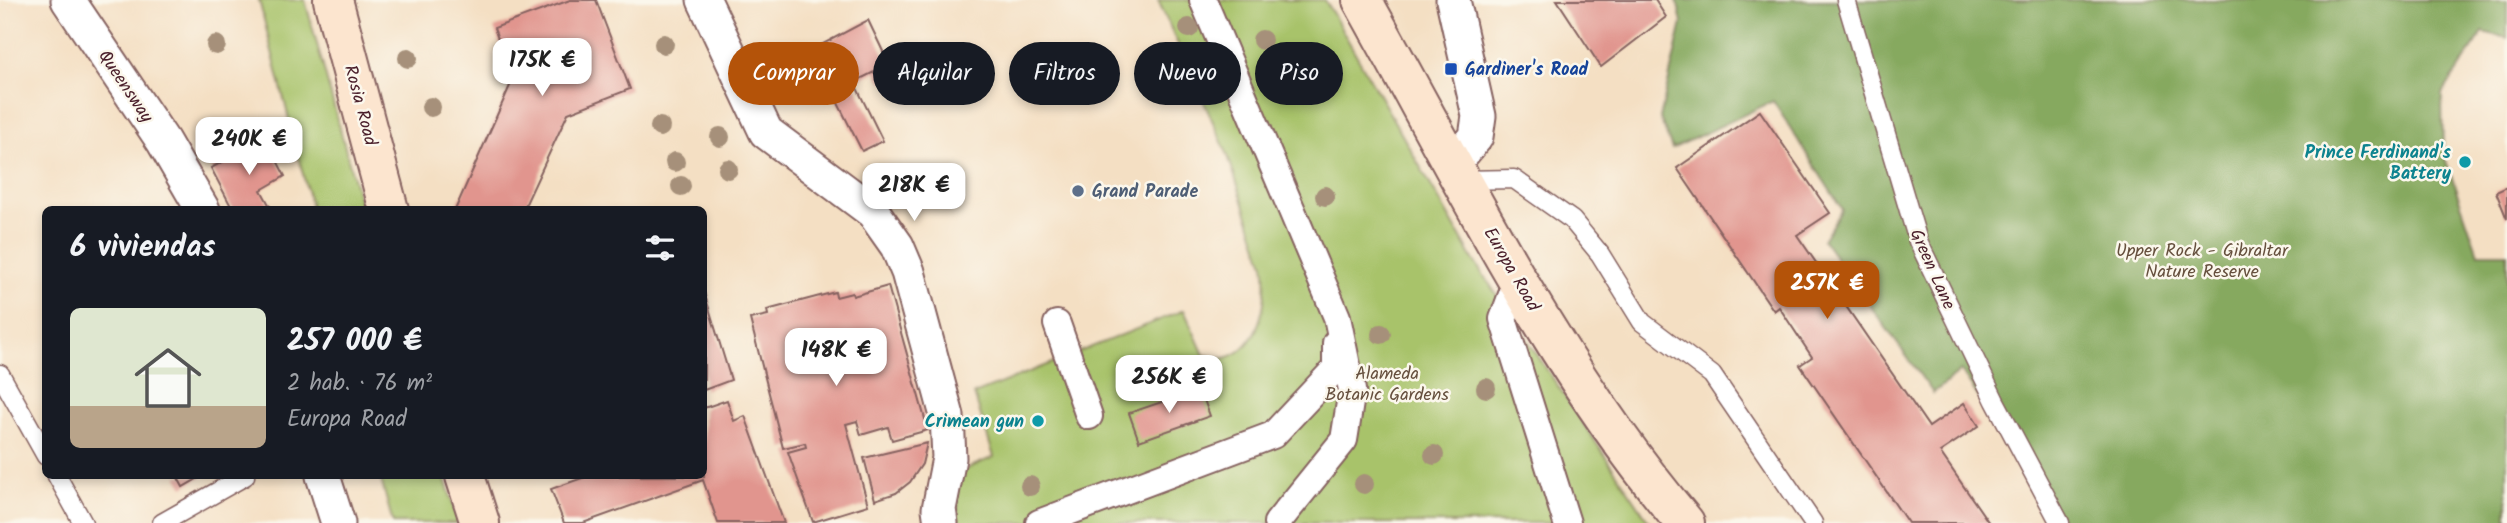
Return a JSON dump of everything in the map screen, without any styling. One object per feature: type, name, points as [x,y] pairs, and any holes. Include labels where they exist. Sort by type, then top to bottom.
[{"type":"main road","name":"Rosia Road","points":[[333,0],[388,206]]},
{"type":"main road","name":"Europa Road","points":[[1362,0],[1517,281],[1595,405],[1685,523]]},
{"type":"main road","points":[[466,479],[480,523]]},
{"type":"street","name":"Queensway","points":[[68,0],[163,141],[201,206]]},
{"type":"street","points":[[704,0],[766,132],[873,212],[897,246],[908,272],[947,416],[948,457],[935,518]]},
{"type":"street","points":[[1203,0],[1336,317],[1352,390],[1344,440],[1277,523]]},
{"type":"street","points":[[1453,0],[1479,116],[1476,137],[1458,172]]},
{"type":"street","points":[[1517,281],[1503,319],[1567,523]]},
{"type":"street","points":[[1039,523],[1273,435],[1336,368],[1336,317]]},
{"type":"street","points":[[1057,324],[1089,416]]},
{"type":"street","points":[[324,479],[338,523]]},
{"type":"lane","name":"Green Lane","points":[[1846,0],[1918,242],[1995,401],[2060,523]]},
{"type":"lane","points":[[1458,172],[1514,179],[1572,220],[1600,254],[1642,322],[1712,376],[1812,523]]},
{"type":"lane","points":[[0,374],[42,449]]},
{"type":"lane","points":[[59,479],[83,523]]},
{"type":"lane","points":[[162,523],[189,516],[241,479]]},
{"type":"green space","points":[[259,0],[305,0],[361,206],[311,206]]},
{"type":"green space","name":"Alameda Botanic Gardens","points":[[1158,0],[1325,0],[1474,261],[1650,523],[958,523],[957,473],[994,457],[974,394],[1184,310],[1204,355],[1225,358],[1238,353],[1255,332],[1264,305],[1264,264],[1227,153],[1205,105],[1241,105],[1241,42],[1177,42]]},
{"type":"green space","name":"Upper Rock - Gibraltar Nature Reserve","points":[[1677,0],[2507,0],[2507,38],[2483,32],[2442,94],[2443,152],[2478,253],[2507,253],[2507,523],[2064,523],[1961,371],[1933,393],[1823,240],[1842,209],[1773,101],[1672,149],[1660,118],[1682,23]]},
{"type":"green space","points":[[381,479],[445,479],[459,523],[393,523]]},
{"type":"building","points":[[570,0],[596,0],[630,89],[568,113],[525,206],[457,206],[513,79],[494,28]]},
{"type":"building","points":[[1557,0],[1655,0],[1666,17],[1601,67]]},
{"type":"building","points":[[868,20],[878,42],[873,42],[873,72],[859,80],[859,42],[827,42]]},
{"type":"building","points":[[859,92],[883,141],[862,151],[839,105],[859,105]]},
{"type":"building","points":[[1760,111],[1830,213],[1797,235],[1929,427],[1964,403],[1979,426],[1940,452],[1989,523],[1908,523],[1800,365],[1812,357],[1779,307],[1774,311],[1677,168]]},
{"type":"building","points":[[266,139],[285,176],[261,190],[270,206],[231,206],[211,168]]},
{"type":"building","points":[[2507,187],[2507,219],[2496,192]]},
{"type":"building","points":[[888,286],[928,430],[892,440],[888,427],[861,435],[857,421],[846,424],[868,505],[813,522],[788,452],[806,447],[805,443],[783,448],[750,319],[768,315],[767,310],[835,292],[836,297],[852,293],[853,296]]},
{"type":"building","points":[[707,302],[731,380],[707,389]]},
{"type":"building","points":[[1200,389],[1210,416],[1139,441],[1129,413]]},
{"type":"building","points":[[727,400],[734,421],[745,416],[784,523],[718,523],[703,480],[583,523],[564,523],[551,489],[579,479],[707,479],[707,407]]},
{"type":"building","points":[[927,443],[922,464],[910,482],[896,493],[875,500],[864,458]]},
{"type":"building","points":[[179,479],[197,479],[183,487]]},
{"type":"place","name":"Gardiner's Road","points":[[1451,69]]},
{"type":"place","name":"Prince Ferdinand's Battery","points":[[2465,162]]},
{"type":"place","name":"Grand Parade","points":[[1078,191]]},
{"type":"place","name":"Crimean gun","points":[[1038,421]]}]
